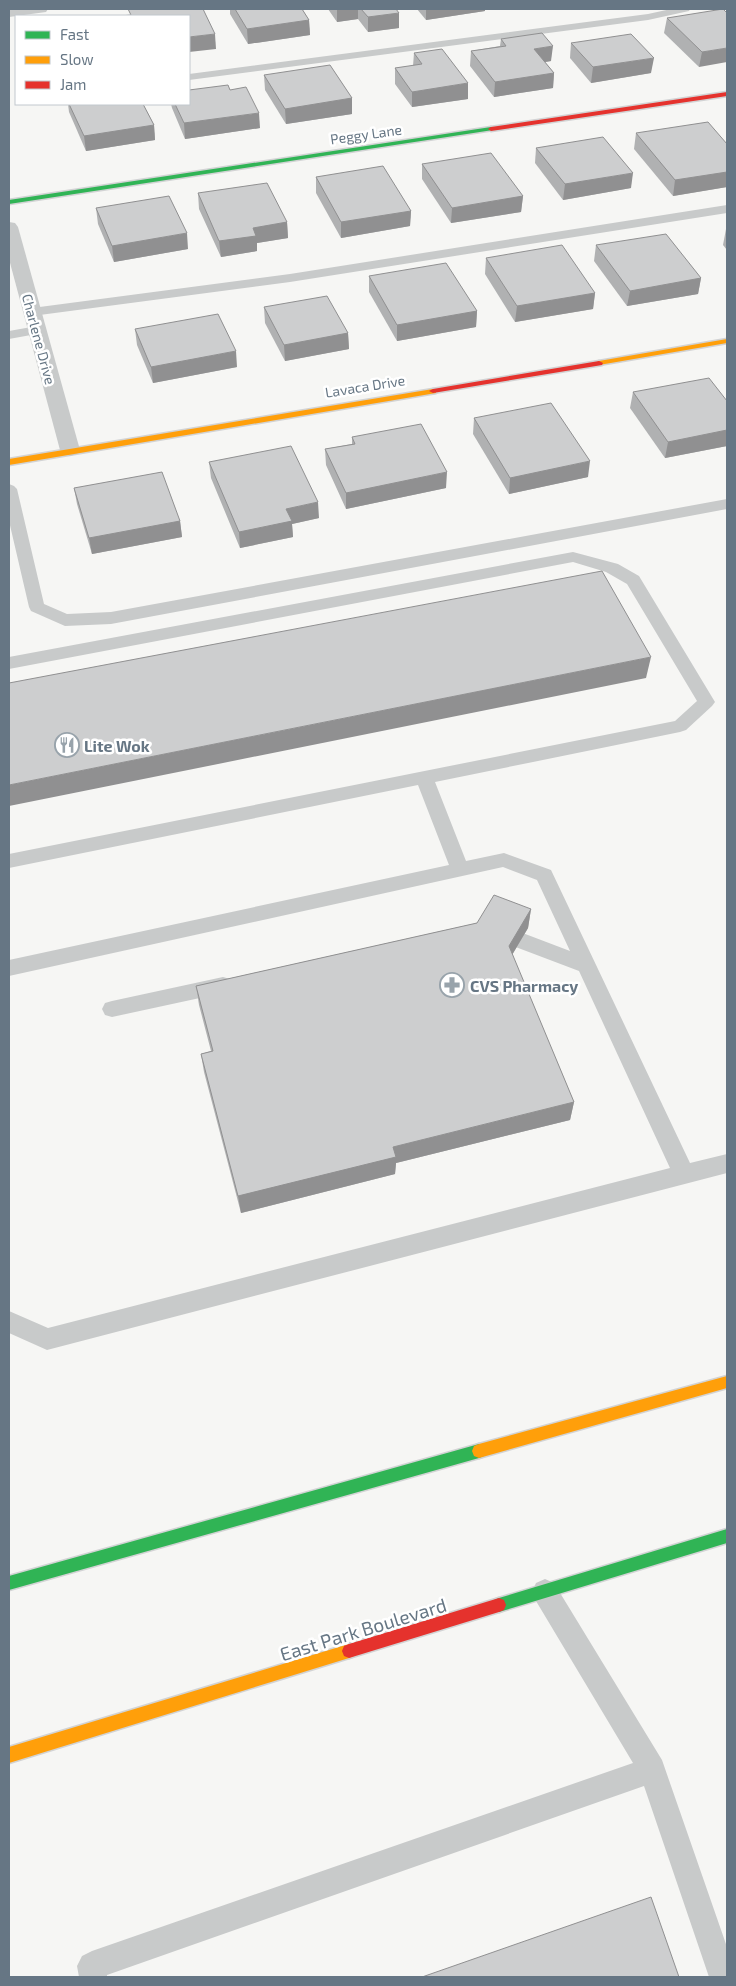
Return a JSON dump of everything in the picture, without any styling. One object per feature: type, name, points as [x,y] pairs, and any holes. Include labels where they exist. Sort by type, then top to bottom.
[{"type":"street","points":[[9,13],[41,9]]},
{"type":"street","name":"Peggy Lane","points":[[9,202],[727,94]]},
{"type":"street","name":"Charlene Drive","points":[[9,227],[70,450]]},
{"type":"street","name":"Lavaca Drive","points":[[9,462],[70,450],[727,341]]},
{"type":"street","points":[[9,1583],[727,1382]]},
{"type":"street","name":"East Park Boulevard","points":[[9,1755],[727,1536]]},
{"type":"lane","points":[[190,77],[648,17],[685,9]]},
{"type":"lane","points":[[9,335],[35,321],[290,278],[727,209]]},
{"type":"lane","points":[[9,489],[37,607],[65,620],[111,618],[727,504]]},
{"type":"lane","points":[[9,663],[573,557],[612,568],[633,580],[706,702],[680,726],[9,861]]},
{"type":"lane","points":[[424,778],[460,870]]},
{"type":"lane","points":[[9,968],[504,860],[544,875],[684,1174]]},
{"type":"lane","points":[[520,940],[586,965]]},
{"type":"lane","points":[[112,1010],[236,982]]},
{"type":"lane","points":[[9,1322],[47,1339],[727,1164]]},
{"type":"lane","points":[[545,1592],[652,1770],[724,1977]]},
{"type":"lane","points":[[93,1977],[92,1966],[652,1770]]},
{"type":"building","points":[[128,9],[203,9],[215,34],[190,37],[190,15],[131,15]]},
{"type":"building","points":[[235,9],[302,9],[309,20],[247,29]]},
{"type":"building","points":[[361,9],[396,9],[399,13],[368,17]]},
{"type":"building","points":[[723,9],[727,13],[727,48],[702,52],[667,18]]},
{"type":"building","points":[[542,33],[553,46],[534,49],[554,73],[495,82],[471,51],[506,46],[501,39]]},
{"type":"building","points":[[631,34],[654,58],[593,67],[571,43]]},
{"type":"building","points":[[442,49],[468,83],[412,92],[395,68],[422,64],[414,53]]},
{"type":"building","points":[[330,65],[352,98],[285,109],[264,75]]},
{"type":"building","points":[[228,85],[230,90],[246,87],[259,113],[184,123],[175,105],[190,105],[190,90]]},
{"type":"building","points":[[69,105],[144,105],[154,125],[84,136]]},
{"type":"building","points":[[708,122],[727,144],[727,172],[675,180],[636,133]]},
{"type":"building","points":[[603,137],[633,173],[565,184],[536,148]]},
{"type":"building","points":[[491,153],[523,196],[452,208],[422,164]]},
{"type":"building","points":[[383,166],[411,211],[341,222],[316,177]]},
{"type":"building","points":[[267,183],[287,222],[253,228],[256,236],[219,241],[198,193]]},
{"type":"building","points":[[169,196],[187,233],[112,246],[96,208]]},
{"type":"building","points":[[666,234],[701,278],[630,291],[596,245]]},
{"type":"building","points":[[562,245],[595,293],[517,306],[486,258]]},
{"type":"building","points":[[446,263],[477,311],[397,325],[369,276]]},
{"type":"building","points":[[327,296],[348,333],[284,345],[264,307]]},
{"type":"building","points":[[218,314],[236,351],[151,367],[135,329]]},
{"type":"building","points":[[709,378],[727,401],[727,430],[668,442],[633,392]]},
{"type":"building","points":[[551,403],[590,461],[510,478],[474,418]]},
{"type":"building","points":[[421,424],[447,472],[346,493],[325,449],[355,444],[352,437]]},
{"type":"building","points":[[291,446],[318,502],[286,509],[292,521],[239,532],[209,462]]},
{"type":"building","points":[[162,472],[180,521],[89,538],[74,488]]},
{"type":"building","points":[[602,571],[651,657],[9,785],[9,683]]},
{"type":"building","name":"CVS Pharmacy","points":[[494,895],[531,909],[509,946],[574,1102],[393,1147],[396,1157],[238,1196],[201,1054],[213,1051],[196,986],[477,923]]},
{"type":"building","points":[[651,1897],[679,1977],[422,1977]]},
{"type":"traffic: fast","points":[[9,202],[491,129]]},
{"type":"traffic: fast","points":[[9,1583],[479,1451]]},
{"type":"traffic: fast","points":[[499,1605],[727,1536]]},
{"type":"traffic: slow","points":[[599,363],[727,341]]},
{"type":"traffic: slow","points":[[9,462],[433,391]]},
{"type":"traffic: slow","points":[[479,1451],[727,1382]]},
{"type":"traffic: slow","points":[[9,1755],[349,1651]]},
{"type":"traffic: jam","points":[[491,129],[727,94]]},
{"type":"traffic: jam","points":[[433,391],[599,363]]},
{"type":"traffic: jam","points":[[349,1651],[499,1605]]},
{"type":"place","name":"Lite Wok","points":[[67,745]]},
{"type":"place","name":"CVS Pharmacy","points":[[452,985]]}]
